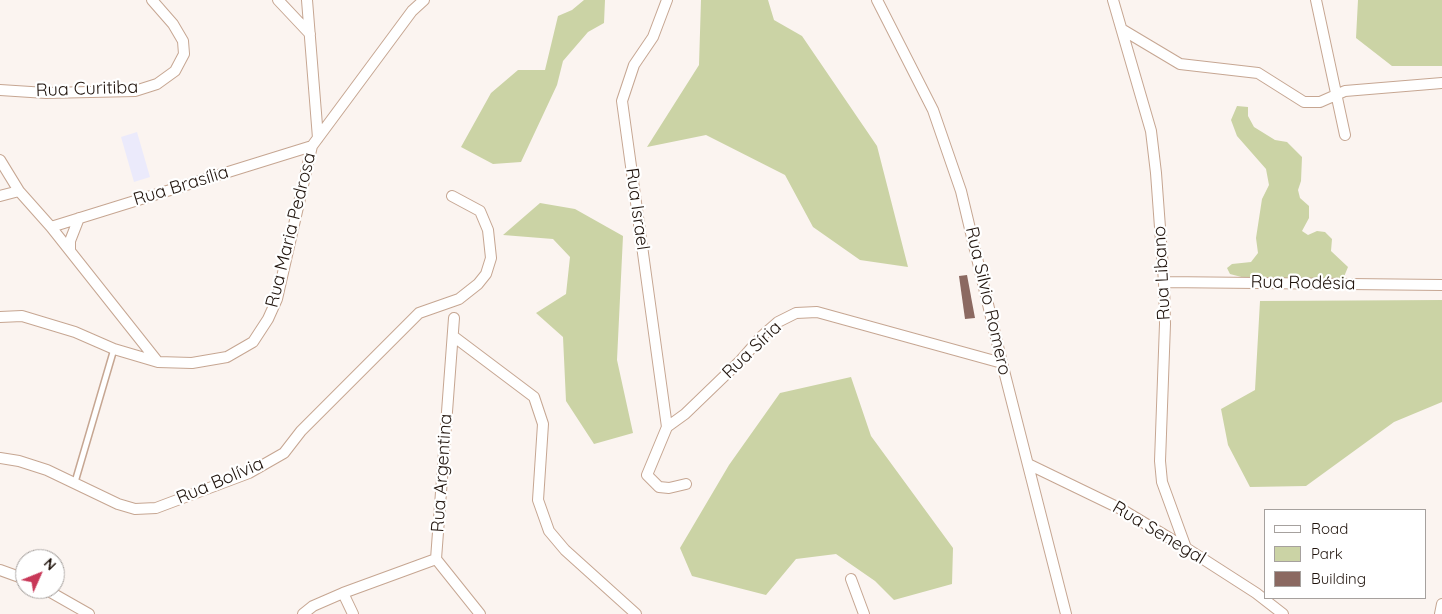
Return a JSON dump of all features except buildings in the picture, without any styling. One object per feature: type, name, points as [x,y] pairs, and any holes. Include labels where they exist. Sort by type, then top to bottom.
[{"type":"street","name":"Rua Curitiba","points":[[0,90],[46,93],[134,91],[157,84],[175,71],[184,54],[184,47],[183,41],[173,24],[152,0]]},
{"type":"street","points":[[278,0],[310,34]]},
{"type":"street","name":"Rua Maria Pedrosa","points":[[0,318],[22,316],[74,332],[114,349],[158,362],[192,363],[227,357],[253,342],[261,332],[276,299],[315,142],[307,0]]},
{"type":"street","points":[[315,142],[412,12],[424,0]]},
{"type":"street","name":"Rua Israel","points":[[666,0],[653,37],[630,74],[622,101],[667,427]]},
{"type":"street","name":"Rua Silvio Romero","points":[[877,0],[942,130],[961,191],[1002,363],[1066,614]]},
{"type":"street","name":"Rua Libano","points":[[1113,0],[1151,131],[1164,282],[1160,461],[1162,482],[1186,548]]},
{"type":"street","points":[[1316,0],[1345,135]]},
{"type":"street","points":[[1123,30],[1180,64],[1258,73],[1304,102],[1320,102],[1335,94],[1356,90],[1442,83]]},
{"type":"street","name":"Rua Brasília","points":[[51,227],[315,142]]},
{"type":"street","points":[[0,160],[19,190],[51,227],[158,362]]},
{"type":"street","points":[[0,196],[19,190]]},
{"type":"street","name":"Rua Bolívia","points":[[0,458],[19,460],[47,470],[118,504],[135,509],[156,508],[249,473],[284,453],[301,431],[419,313],[452,302],[469,293],[486,274],[491,258],[489,236],[480,211],[452,196]]},
{"type":"street","points":[[70,251],[70,241],[79,218]]},
{"type":"street","name":"Rua Rodésia","points":[[1164,282],[1442,285]]},
{"type":"street","name":"Rua Síria","points":[[686,484],[669,488],[660,487],[647,475],[667,427],[684,414],[741,360],[762,336],[778,322],[796,313],[817,312],[1002,363]]},
{"type":"street","name":"Rua Argentina","points":[[436,559],[454,318]]},
{"type":"street","points":[[453,336],[534,397],[543,424],[538,500],[549,531],[565,550],[636,614]]},
{"type":"street","name":"Rua Senegal","points":[[1028,464],[1121,509],[1256,593],[1283,614]]},
{"type":"street","points":[[302,614],[313,606],[343,593],[436,559],[480,614]]},
{"type":"street","points":[[0,570],[15,575]]},
{"type":"street","points":[[851,579],[864,614]]},
{"type":"street","points":[[343,593],[353,614]]},
{"type":"street","points":[[62,599],[89,614]]},
{"type":"street","points":[[1440,614],[1442,604]]},
{"type":"lane","points":[[75,482],[114,349]]},
{"type":"shaded area","points":[[137,132],[150,177],[134,182],[121,137]]},
{"type":"green space","points":[[584,0],[605,0],[604,23],[588,32],[563,61],[557,85],[521,162],[493,164],[461,147],[491,93],[518,70],[545,70],[558,16],[572,10]]},
{"type":"green space","points":[[701,0],[768,0],[774,20],[802,36],[877,146],[908,267],[860,260],[813,227],[785,175],[706,135],[647,147],[699,65]]},
{"type":"green space","points":[[1358,0],[1442,0],[1442,66],[1392,66],[1356,38]]},
{"type":"green space","points":[[1237,106],[1248,107],[1248,116],[1254,127],[1275,140],[1287,142],[1302,157],[1301,181],[1298,190],[1300,198],[1309,206],[1309,218],[1302,231],[1308,235],[1317,231],[1325,232],[1332,239],[1331,251],[1348,267],[1343,279],[1249,279],[1230,274],[1227,268],[1232,264],[1251,262],[1258,253],[1256,238],[1262,199],[1269,185],[1266,169],[1237,136],[1231,120]]},
{"type":"green space","points":[[540,203],[575,209],[623,236],[617,360],[633,433],[594,444],[566,401],[563,337],[536,313],[566,294],[570,257],[553,239],[503,235]]},
{"type":"green space","points":[[1442,300],[1442,402],[1394,422],[1306,486],[1250,487],[1228,445],[1221,409],[1255,390],[1260,301]]},
{"type":"green space","points":[[851,377],[871,436],[953,548],[952,584],[894,600],[875,581],[836,554],[796,559],[766,595],[692,576],[680,548],[729,465],[780,393]]}]
